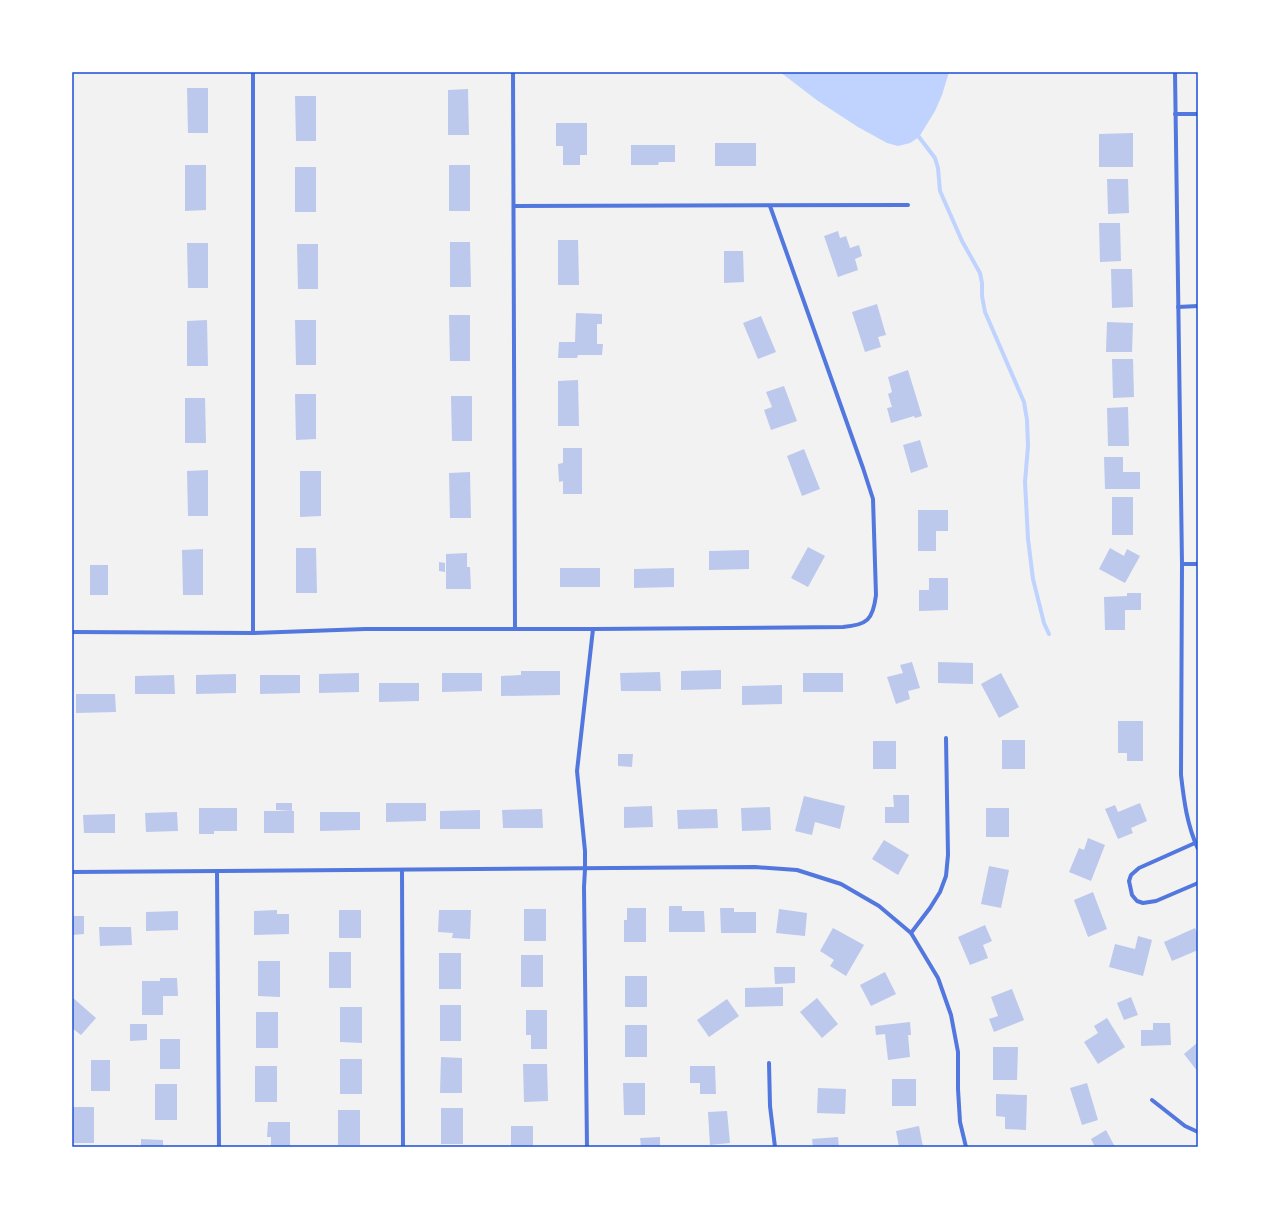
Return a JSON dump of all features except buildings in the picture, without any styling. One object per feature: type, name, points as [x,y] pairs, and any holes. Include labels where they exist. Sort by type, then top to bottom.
[{"type":"street","points":[[253,72],[253,633]]},
{"type":"street","points":[[513,72],[514,629]]},
{"type":"street","points":[[1175,72],[1182,564],[1181,775],[1187,820],[1198,849]]},
{"type":"street","points":[[1175,114],[1198,114]]},
{"type":"street","points":[[514,206],[770,206],[908,204]]},
{"type":"street","points":[[72,632],[253,633],[365,629],[843,627],[856,626],[864,622],[871,617],[876,595],[873,499],[770,206]]},
{"type":"street","points":[[1178,306],[1198,306]]},
{"type":"street","points":[[1182,564],[1198,564]]},
{"type":"street","points":[[587,1147],[585,868],[577,771],[593,629]]},
{"type":"street","points":[[911,933],[940,892],[946,876],[948,855],[946,738]]},
{"type":"street","points":[[1195,843],[1139,868],[1131,875],[1129,881],[1132,895],[1137,901],[1143,903],[1156,901],[1198,883]]},
{"type":"street","points":[[72,872],[755,867],[797,870],[841,884],[879,906],[911,933],[938,978],[951,1015],[958,1052],[960,1122],[966,1147]]},
{"type":"street","points":[[402,870],[403,1147]]},
{"type":"street","points":[[217,872],[218,1147]]},
{"type":"street","points":[[769,1063],[770,1106],[775,1147]]},
{"type":"street","points":[[1152,1100],[1185,1126],[1198,1132]]},
{"type":"water","points":[[780,72],[949,72],[935,111],[919,137],[910,143],[898,146],[887,143],[858,127],[818,101]]},
{"type":"waterway","points":[[919,137],[935,158],[938,168],[940,191],[962,241],[980,273],[985,312],[1024,402],[1027,420],[1028,446],[1025,482],[1028,539],[1033,579],[1044,623],[1049,634]]}]
